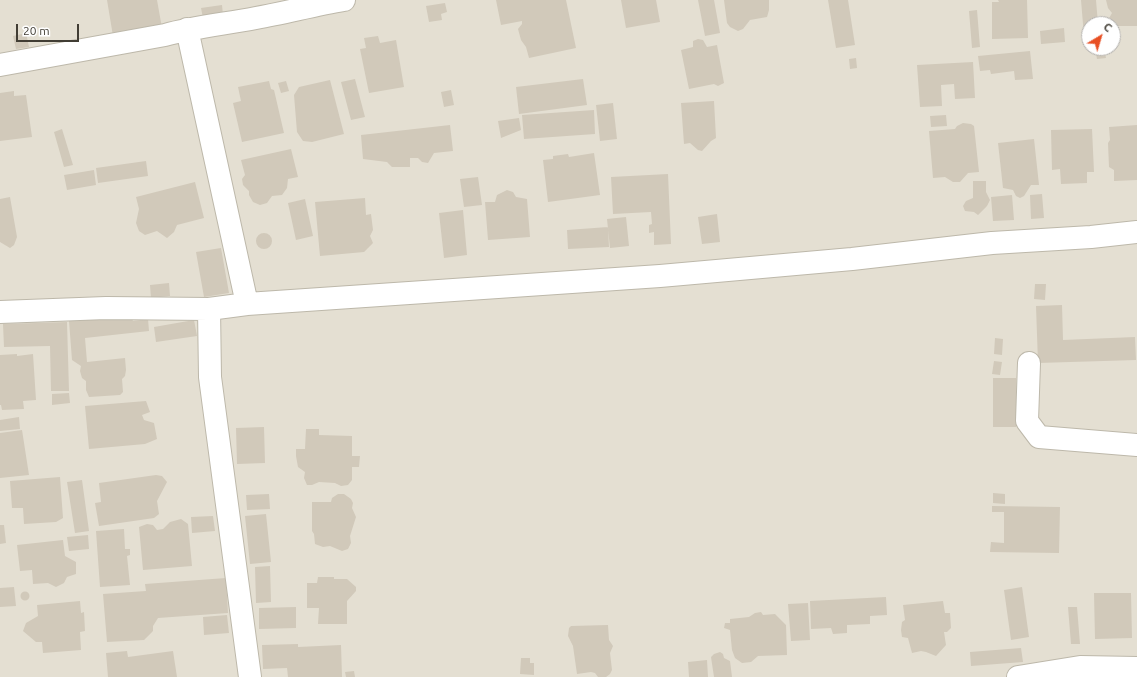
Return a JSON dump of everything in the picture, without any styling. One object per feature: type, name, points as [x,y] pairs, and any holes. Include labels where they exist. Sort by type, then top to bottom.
[{"type":"street","points":[[0,65],[165,35],[187,29],[267,16],[344,0]]},
{"type":"street","points":[[187,29],[246,304]]},
{"type":"street","points":[[0,312],[106,308],[209,309],[246,304],[668,276],[852,259],[992,243],[1091,237],[1137,232]]},
{"type":"street","points":[[209,309],[210,376],[250,677]]},
{"type":"street","points":[[1029,363],[1027,421],[1039,437],[1137,445]]},
{"type":"street","points":[[1018,677],[1080,667],[1137,668]]},
{"type":"shaded area","points":[[0,0],[1137,0],[1137,677],[0,677]]},
{"type":"building","points":[[107,0],[157,0],[162,28],[113,36]]},
{"type":"building","points":[[496,0],[566,0],[576,48],[529,58],[518,29],[522,24],[522,21],[501,25]]},
{"type":"building","points":[[621,0],[656,0],[660,22],[626,28]]},
{"type":"building","points":[[698,0],[714,0],[720,33],[705,36]]},
{"type":"building","points":[[724,0],[769,0],[767,17],[750,20],[743,29],[738,31],[730,27],[727,23]]},
{"type":"building","points":[[828,0],[848,0],[855,45],[836,48]]},
{"type":"building","points":[[998,0],[1027,0],[1028,38],[992,39],[992,2],[999,2]]},
{"type":"building","points":[[1081,0],[1096,0],[1097,16],[1082,16]]},
{"type":"building","points":[[1106,0],[1137,0],[1137,26],[1121,26],[1121,16],[1110,16],[1112,13],[1108,8]]},
{"type":"building","points":[[445,3],[447,12],[441,14],[442,20],[429,22],[426,6]]},
{"type":"building","points":[[222,5],[223,15],[203,18],[201,8]]},
{"type":"building","points":[[977,10],[980,47],[972,48],[969,11]]},
{"type":"building","points":[[1064,28],[1065,42],[1041,44],[1040,31]]},
{"type":"building","points":[[26,33],[29,47],[16,49],[13,36]]},
{"type":"building","points":[[378,36],[380,43],[396,40],[404,87],[369,93],[360,49],[366,48],[364,38]]},
{"type":"building","points":[[698,39],[703,40],[707,47],[717,45],[724,83],[718,86],[714,84],[689,89],[681,50],[693,47],[693,41]]},
{"type":"building","points":[[1030,51],[1033,79],[1015,80],[1014,71],[991,74],[990,70],[980,71],[978,56]]},
{"type":"building","points":[[1096,56],[1106,56],[1106,58],[1097,59]]},
{"type":"building","points":[[856,58],[857,68],[850,69],[849,59]]},
{"type":"building","points":[[973,62],[975,98],[955,99],[954,84],[941,85],[942,106],[920,107],[917,65]]},
{"type":"building","points":[[355,79],[365,117],[351,120],[341,82]]},
{"type":"building","points":[[583,79],[587,105],[519,114],[516,87]]},
{"type":"building","points":[[330,80],[344,134],[312,142],[303,141],[297,132],[294,95],[299,87]]},
{"type":"building","points":[[269,81],[271,89],[274,90],[284,133],[242,142],[233,103],[241,101],[238,87]]},
{"type":"building","points":[[286,81],[289,91],[281,93],[278,83]]},
{"type":"building","points":[[451,90],[454,105],[444,107],[441,92]]},
{"type":"building","points":[[14,91],[14,96],[26,95],[32,137],[0,141],[0,93]]},
{"type":"building","points":[[714,101],[716,138],[711,141],[702,151],[698,150],[690,143],[684,144],[681,103]]},
{"type":"building","points":[[613,103],[617,139],[600,141],[596,105]]},
{"type":"building","points":[[594,110],[595,134],[524,139],[522,115]]},
{"type":"building","points":[[946,115],[947,126],[931,127],[930,116]]},
{"type":"building","points":[[519,118],[521,130],[501,138],[498,121]]},
{"type":"building","points":[[963,123],[974,126],[979,172],[968,173],[960,182],[953,182],[945,177],[933,178],[929,131],[955,129]]},
{"type":"building","points":[[450,125],[453,151],[434,153],[428,163],[422,162],[418,158],[410,158],[410,167],[392,167],[387,162],[363,159],[361,135]]},
{"type":"building","points":[[1137,125],[1137,180],[1114,181],[1114,170],[1109,167],[1109,127]]},
{"type":"building","points":[[62,129],[73,165],[64,167],[54,132]]},
{"type":"building","points":[[1092,129],[1094,172],[1087,172],[1087,183],[1061,184],[1060,169],[1052,170],[1051,130]]},
{"type":"building","points":[[1034,139],[1039,185],[1031,185],[1024,196],[1020,198],[1016,196],[1013,190],[1003,188],[998,143]]},
{"type":"building","points":[[291,149],[298,177],[288,179],[287,188],[282,195],[272,196],[267,203],[260,205],[253,202],[249,195],[249,191],[243,185],[242,179],[245,175],[241,160]]},
{"type":"building","points":[[594,153],[600,195],[548,202],[543,160],[553,159],[553,156],[568,154],[569,157]]},
{"type":"building","points":[[146,161],[148,176],[98,183],[96,168]]},
{"type":"building","points":[[94,170],[96,185],[67,190],[64,175]]},
{"type":"building","points":[[668,174],[671,244],[654,245],[654,232],[649,233],[649,225],[652,224],[651,212],[613,214],[611,177]]},
{"type":"building","points":[[478,177],[482,205],[464,207],[460,179]]},
{"type":"building","points":[[973,181],[986,181],[986,192],[990,200],[987,206],[978,215],[974,212],[965,211],[963,206],[966,201],[973,198]]},
{"type":"building","points":[[195,182],[204,218],[177,225],[174,232],[167,238],[157,231],[145,235],[139,231],[136,223],[139,209],[136,197]]},
{"type":"building","points":[[507,190],[513,192],[516,197],[527,199],[530,237],[488,240],[485,202],[495,202],[497,195]]},
{"type":"building","points":[[1042,194],[1044,218],[1031,219],[1030,195]]},
{"type":"building","points":[[1012,195],[1014,220],[993,221],[991,197]]},
{"type":"building","points":[[10,197],[17,237],[14,245],[10,248],[0,242],[0,199]]},
{"type":"building","points":[[365,198],[366,215],[371,214],[373,230],[370,236],[373,243],[364,252],[320,256],[315,202]]},
{"type":"building","points":[[305,199],[313,236],[296,240],[288,203]]},
{"type":"building","points":[[463,210],[467,255],[444,258],[439,213]]},
{"type":"building","points":[[717,214],[720,242],[702,244],[698,217]]},
{"type":"building","points":[[626,217],[629,246],[610,248],[607,219]]},
{"type":"building","points":[[608,227],[609,247],[568,249],[567,230]]},
{"type":"building","points":[[261,233],[267,233],[272,238],[270,247],[267,249],[261,249],[256,244],[256,238]]},
{"type":"building","points":[[221,248],[229,293],[204,297],[196,252]]},
{"type":"building","points":[[169,283],[170,296],[151,298],[150,285]]},
{"type":"building","points":[[1035,284],[1046,284],[1045,300],[1034,299]]},
{"type":"building","points":[[1062,305],[1063,340],[1135,337],[1136,360],[1038,363],[1036,306]]},
{"type":"building","points":[[131,317],[133,321],[148,319],[149,331],[85,338],[87,362],[125,358],[126,370],[125,376],[122,379],[123,392],[120,395],[89,397],[86,390],[86,381],[82,378],[80,371],[81,366],[72,360],[69,321]]},
{"type":"building","points":[[194,320],[197,336],[156,342],[154,327]]},
{"type":"building","points":[[67,322],[69,391],[51,391],[50,346],[4,347],[3,324]]},
{"type":"building","points":[[995,338],[1003,339],[1002,355],[994,354]]},
{"type":"building","points":[[17,354],[17,356],[33,354],[36,400],[23,401],[24,409],[2,410],[0,405],[0,355]]},
{"type":"building","points":[[994,361],[1002,362],[1000,375],[992,374]]},
{"type":"building","points":[[993,378],[1016,378],[1016,427],[993,427]]},
{"type":"building","points":[[69,393],[70,403],[52,405],[52,394]]},
{"type":"building","points":[[146,401],[150,412],[142,415],[144,420],[154,423],[157,439],[145,444],[89,449],[85,406]]},
{"type":"building","points":[[19,417],[20,429],[0,431],[0,420]]},
{"type":"building","points":[[264,427],[265,463],[237,464],[236,428]]},
{"type":"building","points":[[306,429],[319,429],[319,435],[352,436],[352,456],[360,456],[359,467],[352,467],[352,480],[348,485],[341,486],[335,483],[319,482],[312,485],[307,485],[304,478],[305,472],[298,467],[296,456],[296,449],[305,449]]},
{"type":"building","points":[[22,430],[29,475],[0,478],[0,433]]},
{"type":"building","points":[[156,475],[162,476],[167,482],[157,501],[159,514],[154,518],[99,526],[95,503],[101,502],[99,483]]},
{"type":"building","points":[[60,477],[63,518],[56,522],[24,524],[23,508],[12,508],[10,481]]},
{"type":"building","points":[[82,480],[89,531],[75,533],[67,482]]},
{"type":"building","points":[[993,493],[1005,494],[1005,504],[993,503]]},
{"type":"building","points":[[269,494],[270,509],[247,510],[246,495]]},
{"type":"building","points":[[338,494],[344,494],[351,499],[353,503],[352,508],[356,517],[350,536],[351,543],[348,549],[342,551],[330,546],[323,547],[315,544],[314,534],[312,531],[312,502],[331,502],[332,498]]},
{"type":"building","points":[[992,506],[1060,507],[1059,553],[990,552],[991,542],[1004,543],[1004,512],[992,512]]},
{"type":"building","points":[[266,514],[271,562],[250,564],[245,516]]},
{"type":"building","points":[[213,516],[215,531],[192,533],[191,517]]},
{"type":"building","points":[[181,519],[188,524],[192,566],[143,570],[139,527],[147,524],[153,525],[157,530],[163,529],[170,522]]},
{"type":"building","points":[[0,525],[4,525],[6,543],[0,544]]},
{"type":"building","points":[[124,529],[125,549],[130,549],[130,555],[127,556],[130,585],[100,587],[96,531]]},
{"type":"building","points":[[88,535],[89,549],[69,551],[67,537]]},
{"type":"building","points":[[63,540],[65,556],[76,562],[76,574],[67,577],[64,583],[56,587],[48,583],[33,584],[32,570],[20,571],[17,545]]},
{"type":"building","points":[[270,566],[271,602],[256,603],[255,567]]},
{"type":"building","points":[[318,577],[347,579],[356,587],[356,591],[347,601],[347,624],[318,624],[319,608],[307,608],[307,583],[317,583]]},
{"type":"building","points":[[226,578],[228,613],[158,618],[153,626],[153,631],[144,640],[107,642],[103,594],[146,591],[145,584]]},
{"type":"building","points":[[14,587],[16,606],[0,607],[0,588]]},
{"type":"building","points":[[1022,587],[1029,637],[1011,640],[1004,590]]},
{"type":"building","points":[[25,591],[30,596],[25,601],[20,596]]},
{"type":"building","points":[[1094,593],[1131,593],[1132,638],[1095,639]]},
{"type":"building","points":[[886,597],[887,615],[870,616],[870,624],[847,625],[847,633],[833,634],[831,628],[811,629],[810,601]]},
{"type":"building","points":[[80,601],[81,613],[84,612],[85,631],[80,632],[81,650],[43,653],[42,642],[36,642],[23,631],[26,623],[38,616],[37,605]]},
{"type":"building","points":[[943,601],[945,613],[950,613],[951,628],[947,632],[944,632],[946,645],[936,656],[921,651],[912,653],[908,638],[902,637],[902,622],[905,620],[903,605]]},
{"type":"building","points":[[808,603],[810,640],[791,641],[788,604]]},
{"type":"building","points":[[296,607],[296,628],[259,629],[259,608]]},
{"type":"building","points":[[1068,607],[1077,607],[1080,644],[1071,644]]},
{"type":"building","points":[[761,612],[763,615],[775,614],[786,625],[787,655],[758,656],[751,662],[742,663],[735,658],[732,650],[730,630],[724,628],[725,623],[730,623],[730,619],[749,617],[755,613]]},
{"type":"building","points":[[227,615],[229,633],[204,635],[203,617]]},
{"type":"building","points":[[608,625],[609,640],[613,646],[610,653],[612,670],[610,674],[606,677],[598,677],[595,673],[591,672],[577,674],[573,646],[568,636],[569,628],[571,626]]},
{"type":"building","points":[[298,644],[298,647],[341,645],[342,677],[288,677],[287,668],[263,669],[262,645]]},
{"type":"building","points":[[1021,648],[1023,662],[971,666],[970,652]]},
{"type":"building","points":[[127,651],[128,657],[173,651],[177,677],[108,677],[106,653]]},
{"type":"building","points":[[720,652],[723,654],[724,658],[730,661],[732,677],[714,677],[711,657]]},
{"type":"building","points":[[521,658],[530,658],[530,663],[534,663],[534,675],[520,674]]},
{"type":"building","points":[[707,660],[708,677],[689,677],[688,662]]},
{"type":"building","points":[[354,671],[355,677],[346,677],[345,672]]}]
